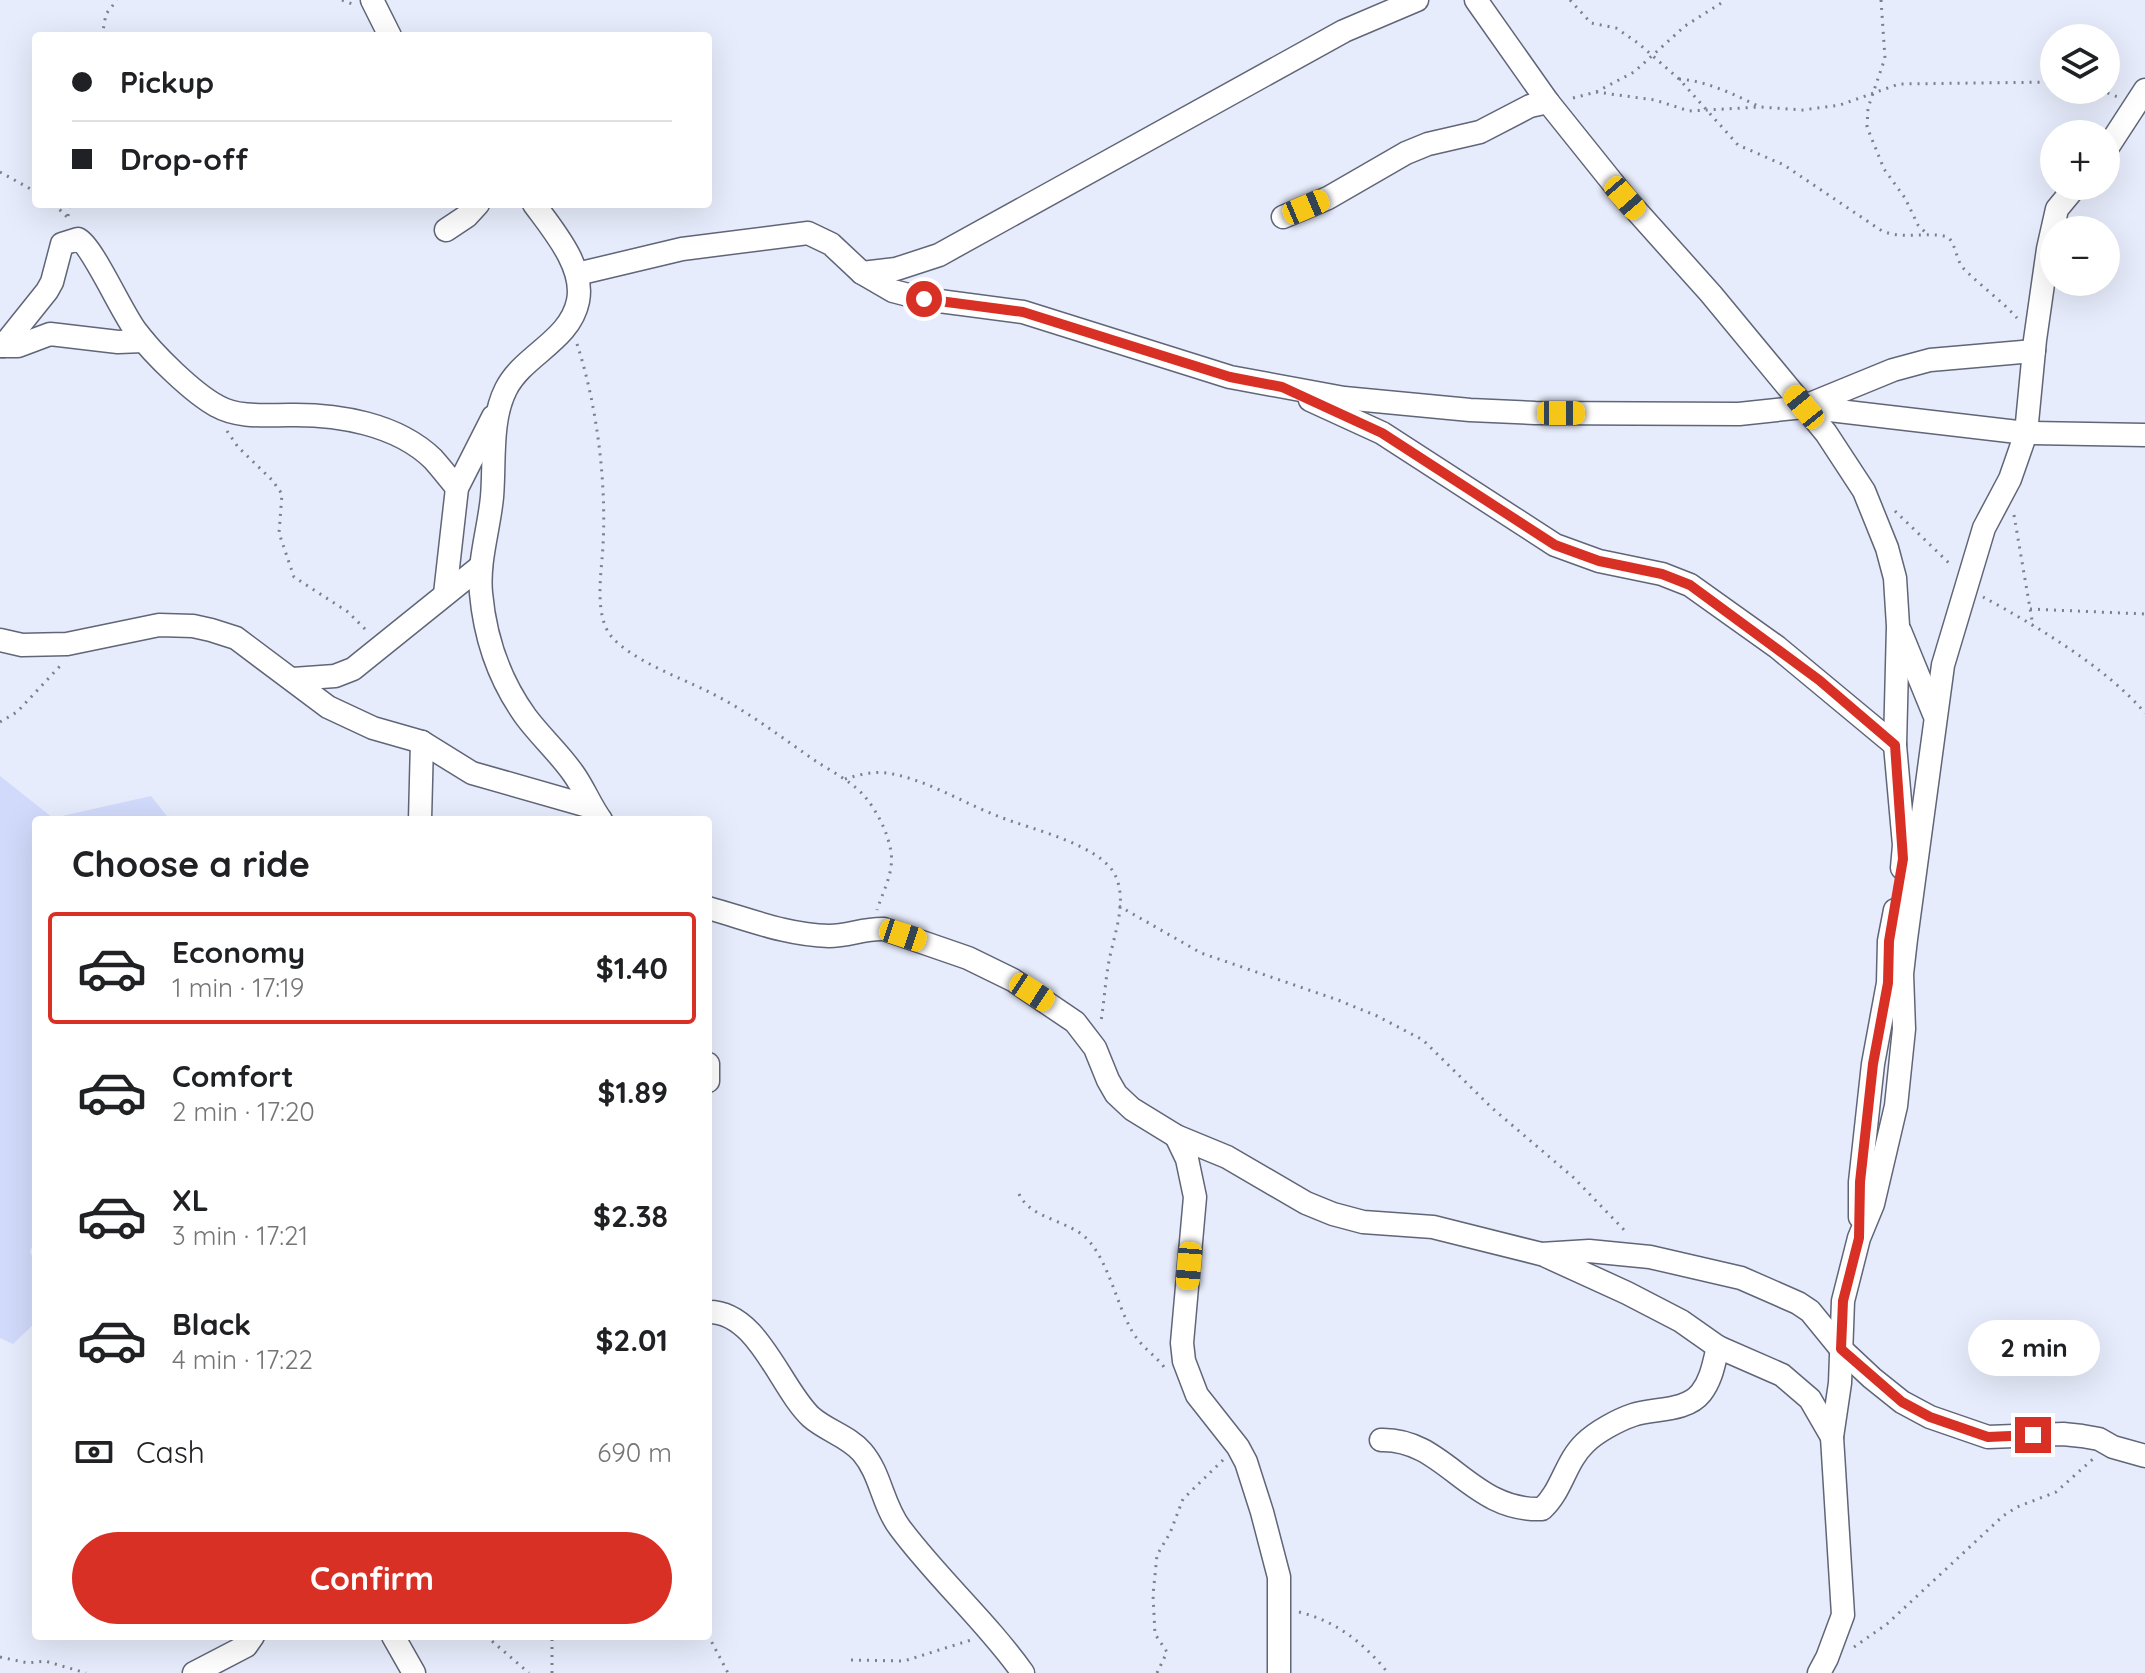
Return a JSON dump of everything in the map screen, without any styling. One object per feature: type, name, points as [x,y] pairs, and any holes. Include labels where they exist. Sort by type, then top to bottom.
[{"type":"street","points":[[372,0],[388,32]]},
{"type":"street","points":[[862,273],[906,266],[939,255],[1344,31],[1417,0]]},
{"type":"street","points":[[1476,0],[1548,102],[1625,198],[1711,294],[1826,433],[1864,491],[1887,548],[1895,578],[1898,626],[1895,745],[1903,859],[1889,941],[1888,983],[1873,1064],[1860,1182],[1859,1238]]},
{"type":"street","points":[[2120,128],[2145,90]]},
{"type":"street","points":[[1283,217],[1328,198],[1406,153],[1428,144],[1480,132],[1530,106],[1548,102]]},
{"type":"street","points":[[1823,1666],[1843,1615],[1832,1437],[1840,1383],[1843,1301],[1859,1238],[1873,1204],[1896,1106],[1904,1029],[1902,974],[1943,665],[1984,528],[2010,479],[2026,433],[2048,249],[2057,209],[2064,200]]},
{"type":"street","points":[[446,230],[474,208]]},
{"type":"street","points":[[536,208],[577,274],[578,302],[570,323],[523,367],[506,388],[495,434],[491,514],[481,566],[481,592],[488,635],[506,686],[527,718],[574,774],[596,813]]},
{"type":"street","points":[[577,274],[682,249],[808,233],[831,244],[862,273],[893,291],[924,299],[1023,312],[1230,377],[1344,398],[1522,413],[1739,414],[1804,407],[2026,433],[2145,435]]},
{"type":"street","points":[[1,346],[17,331],[47,291],[62,244],[78,239],[84,241],[115,299],[144,341],[189,385],[216,406],[235,413],[317,416],[374,426],[411,442],[433,459],[457,488]]},
{"type":"street","points":[[1,346],[18,346],[50,334],[118,342],[144,341]]},
{"type":"street","points":[[1804,407],[1893,370],[1930,360],[2035,345]]},
{"type":"street","points":[[1282,387],[1382,433],[1555,545],[1599,561],[1662,574],[1690,585],[1819,680],[1895,745]]},
{"type":"street","points":[[445,594],[457,488],[462,473],[500,406]]},
{"type":"street","points":[[293,679],[335,676],[353,669],[481,566]]},
{"type":"street","points":[[0,640],[22,645],[67,644],[159,625],[193,626],[236,638],[328,707],[373,728],[422,742],[472,773],[596,813]]},
{"type":"street","points":[[1898,626],[1935,715]]},
{"type":"street","points":[[420,816],[422,742]]},
{"type":"street","points":[[712,909],[804,934],[832,936],[870,928],[884,929],[968,958],[1013,980],[1075,1022],[1095,1048],[1116,1094],[1132,1109],[1176,1136],[1227,1157],[1306,1203],[1333,1214],[1363,1222],[1433,1227],[1541,1254],[1627,1293],[1681,1321],[1718,1347],[1782,1375],[1798,1387],[1820,1413],[1832,1437]]},
{"type":"street","points":[[1176,1136],[1187,1159],[1195,1197],[1182,1343],[1184,1361],[1197,1395],[1238,1447],[1273,1549],[1279,1577],[1279,1673]]},
{"type":"street","points":[[1541,1254],[1589,1251],[1650,1257],[1741,1278],[1788,1297],[1810,1311],[1841,1349],[1902,1402],[1930,1417],[1988,1437],[2063,1434],[2099,1439],[2113,1447],[2145,1456]]},
{"type":"street","points":[[712,1312],[726,1314],[744,1326],[809,1415],[859,1448],[876,1474],[884,1501],[899,1527],[994,1635],[1023,1673]]},
{"type":"street","points":[[1381,1440],[1416,1445],[1437,1458],[1468,1485],[1511,1506],[1542,1509],[1550,1501],[1574,1455],[1587,1441],[1633,1415],[1695,1399],[1711,1375],[1718,1347]]},
{"type":"street","points":[[194,1673],[246,1646],[250,1640]]},
{"type":"street","points":[[395,1640],[414,1673]]},
{"type":"path","points":[[103,32],[106,14],[117,0]]},
{"type":"path","points":[[1570,0],[1589,22],[1621,30],[1679,79],[1738,145],[1784,165],[1882,231],[1899,236],[1928,235],[1950,239],[1962,267],[2003,303],[2035,345]]},
{"type":"path","points":[[1548,102],[1596,92],[1634,72],[1690,22],[1726,0]]},
{"type":"path","points":[[1881,0],[1885,58],[1866,120],[1868,133],[1890,179],[1905,198],[1918,225],[1928,235]]},
{"type":"path","points":[[1679,79],[1722,89],[1760,107]]},
{"type":"path","points":[[1596,92],[1655,100],[1689,111],[1760,107],[1818,109],[1840,105],[1887,86],[1911,83],[2040,82]]},
{"type":"path","points":[[0,172],[32,190]]},
{"type":"path","points":[[68,216],[69,208]]},
{"type":"path","points":[[570,323],[586,373],[600,468],[604,539],[602,606],[610,635],[665,671],[739,709],[865,796],[884,827],[892,854],[888,887],[870,928]]},
{"type":"path","points":[[216,406],[233,441],[282,494],[279,533],[293,576],[348,612],[382,646]]},
{"type":"path","points":[[2010,479],[2020,559],[2033,626]]},
{"type":"path","points":[[1864,491],[1908,522],[1950,563],[1965,587],[2033,626],[2086,662],[2145,713]]},
{"type":"path","points":[[2030,609],[2145,614]]},
{"type":"path","points":[[0,722],[17,712],[84,641]]},
{"type":"path","points":[[843,779],[887,773],[930,787],[1000,818],[1057,835],[1107,863],[1116,874],[1120,888],[1119,906],[1095,1048]]},
{"type":"path","points":[[1119,906],[1201,953],[1351,1005],[1423,1040],[1492,1108],[1574,1178],[1650,1257]]},
{"type":"path","points":[[1019,1194],[1027,1206],[1071,1227],[1092,1244],[1133,1333],[1147,1353],[1166,1369]]},
{"type":"path","points":[[1157,1673],[1167,1652],[1155,1634],[1153,1595],[1157,1555],[1170,1533],[1183,1499],[1238,1447]]},
{"type":"path","points":[[1823,1666],[1874,1635],[2003,1516],[2017,1507],[2056,1492],[2102,1450],[2113,1447]]},
{"type":"path","points":[[1280,1607],[1322,1618],[1340,1628],[1358,1641],[1388,1673]]},
{"type":"path","points":[[851,1660],[904,1661],[994,1635]]},
{"type":"path","points":[[491,1640],[529,1673]]},
{"type":"path","points":[[552,1640],[552,1673]]},
{"type":"path","points":[[711,1640],[728,1673]]},
{"type":"path","points":[[0,1657],[28,1663],[45,1661],[86,1673]]},
{"type":"shaded area","points":[[0,776],[50,816],[32,816],[32,1326],[13,1344],[0,1338]]},
{"type":"shaded area","points":[[151,796],[167,816],[62,816]]},
{"type":"route","points":[[924,299],[1023,312],[1230,377],[1282,387],[1382,433],[1555,545],[1599,561],[1662,574],[1690,585],[1819,680],[1895,745],[1903,859],[1889,941],[1888,983],[1873,1064],[1860,1182],[1859,1238],[1843,1301],[1841,1349],[1902,1402],[1930,1417],[1988,1437],[2033,1435]]}]
